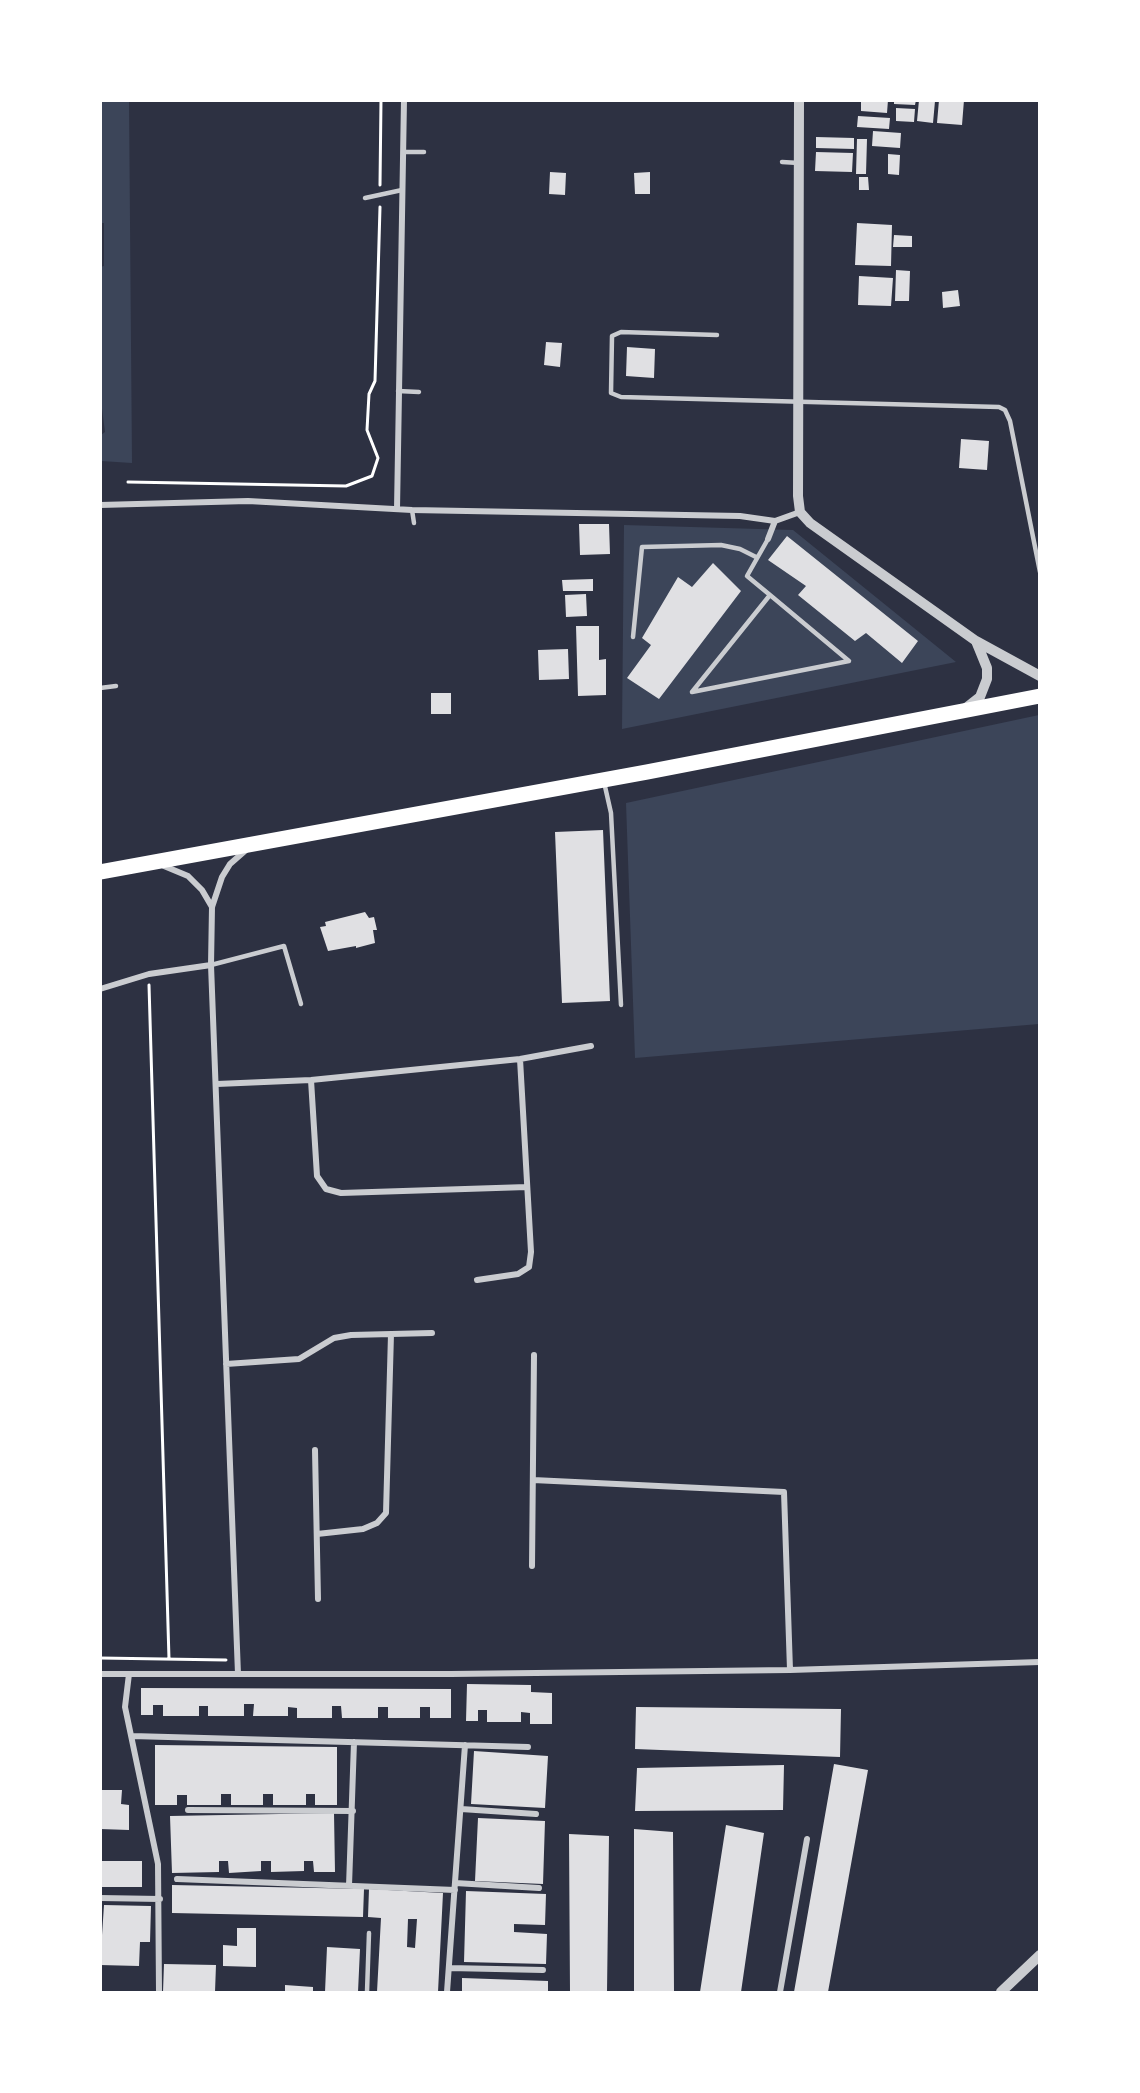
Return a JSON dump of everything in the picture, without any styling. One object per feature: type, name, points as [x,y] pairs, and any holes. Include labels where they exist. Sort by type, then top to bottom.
[{"type":"main road","points":[[100,872],[254,845],[1040,696]]},
{"type":"street","points":[[397,509],[404,100]]},
{"type":"street","points":[[799,100],[798,496],[800,512],[810,523],[976,641],[1040,676]]},
{"type":"street","points":[[100,505],[248,501],[412,510],[740,516],[775,521],[800,512]]},
{"type":"street","points":[[768,539],[775,521]]},
{"type":"street","points":[[960,712],[980,697],[987,679],[987,668],[976,641]]},
{"type":"street","points":[[238,1674],[211,965],[212,907],[215,892],[230,864],[254,845]]},
{"type":"street","points":[[152,863],[171,867],[188,876],[202,890],[212,907]]},
{"type":"street","points":[[100,989],[149,974],[211,965]]},
{"type":"street","points":[[217,1084],[311,1080],[520,1059],[591,1046]]},
{"type":"street","points":[[477,1280],[518,1274],[529,1267],[531,1252],[520,1059]]},
{"type":"street","points":[[311,1080],[317,1176],[326,1189],[341,1193],[527,1187]]},
{"type":"street","points":[[317,1534],[363,1529],[377,1523],[386,1513],[391,1334]]},
{"type":"street","points":[[226,1364],[299,1359],[334,1338],[432,1334]]},
{"type":"street","points":[[532,1566],[534,1355]]},
{"type":"street","points":[[315,1450],[318,1599]]},
{"type":"street","points":[[533,1480],[784,1492],[790,1670]]},
{"type":"street","points":[[100,1674],[790,1670],[1040,1662]]},
{"type":"street","points":[[129,1674],[125,1707],[158,1864],[159,1992]]},
{"type":"street","points":[[132,1736],[528,1747]]},
{"type":"street","points":[[349,1886],[354,1742]]},
{"type":"street","points":[[447,1992],[465,1745]]},
{"type":"street","points":[[461,1809],[536,1814]]},
{"type":"street","points":[[188,1810],[353,1811]]},
{"type":"street","points":[[780,1992],[807,1839]]},
{"type":"street","points":[[177,1880],[349,1886],[539,1888]]},
{"type":"street","points":[[100,1898],[160,1899]]},
{"type":"street","points":[[1001,1992],[1040,1955]]},
{"type":"street","points":[[449,1968],[543,1970]]},
{"type":"lane","points":[[403,152],[424,152]]},
{"type":"lane","points":[[783,162],[799,163]]},
{"type":"lane","points":[[365,198],[402,190]]},
{"type":"lane","points":[[717,336],[621,332],[612,336],[611,393],[621,396],[999,407],[1005,410],[1010,421],[1040,572]]},
{"type":"lane","points":[[398,391],[419,392]]},
{"type":"lane","points":[[412,510],[414,523]]},
{"type":"lane","points":[[768,539],[747,576],[770,595],[849,662],[692,692],[770,595]]},
{"type":"lane","points":[[633,637],[642,547],[721,545],[740,549],[756,557]]},
{"type":"lane","points":[[100,688],[116,686]]},
{"type":"lane","points":[[603,779],[611,813],[621,1005]]},
{"type":"lane","points":[[211,965],[284,946],[301,1004]]},
{"type":"lane","points":[[367,1992],[369,1933]]},
{"type":"path","points":[[128,482],[346,486],[372,476],[378,458],[367,430],[369,394],[375,381],[381,100]]},
{"type":"path","points":[[149,974],[169,1659]]},
{"type":"path","points":[[100,1658],[237,1660]]},
{"type":"shaded area","points":[[101,100],[129,101],[132,463],[101,461],[101,435],[105,432],[100,393],[100,267],[104,266],[104,223],[100,223]]},
{"type":"shaded area","points":[[624,525],[793,530],[956,662],[622,729]]},
{"type":"shaded area","points":[[1039,715],[1039,1024],[635,1058],[626,803]]},
{"type":"building","points":[[861,100],[888,100],[887,113],[861,111]]},
{"type":"building","points":[[894,100],[916,100],[915,105],[894,104]]},
{"type":"building","points":[[919,100],[935,101],[933,123],[917,121]]},
{"type":"building","points":[[939,100],[964,100],[962,125],[937,123]]},
{"type":"building","points":[[896,108],[915,109],[914,122],[896,121]]},
{"type":"building","points":[[858,116],[890,118],[889,129],[857,127]]},
{"type":"building","points":[[873,131],[901,133],[900,148],[872,146]]},
{"type":"building","points":[[816,137],[854,138],[854,149],[816,148]]},
{"type":"building","points":[[857,139],[867,139],[866,174],[856,174]]},
{"type":"building","points":[[816,152],[853,153],[852,172],[815,171]]},
{"type":"building","points":[[888,154],[900,155],[899,175],[888,174]]},
{"type":"building","points":[[550,172],[566,173],[565,195],[549,194]]},
{"type":"building","points":[[650,172],[650,194],[635,194],[634,173]]},
{"type":"building","points":[[859,177],[868,177],[869,190],[859,190]]},
{"type":"building","points":[[857,223],[892,225],[891,266],[855,265]]},
{"type":"building","points":[[894,235],[912,236],[912,247],[893,247]]},
{"type":"building","points":[[896,270],[910,271],[909,301],[895,301]]},
{"type":"building","points":[[859,276],[893,278],[891,306],[858,305]]},
{"type":"building","points":[[958,290],[960,306],[943,308],[942,292]]},
{"type":"building","points":[[546,342],[562,343],[560,367],[544,365]]},
{"type":"building","points":[[627,347],[655,349],[654,378],[626,376]]},
{"type":"building","points":[[961,439],[989,441],[987,470],[959,468]]},
{"type":"building","points":[[579,524],[609,524],[610,554],[580,555]]},
{"type":"building","points":[[787,536],[918,641],[902,663],[866,633],[855,641],[798,595],[806,586],[768,560]]},
{"type":"building","points":[[713,563],[741,591],[659,699],[627,678],[651,645],[642,638],[678,577],[692,587]]},
{"type":"building","points":[[593,579],[593,591],[563,591],[562,580]]},
{"type":"building","points":[[586,594],[587,616],[566,617],[565,595]]},
{"type":"building","points":[[576,626],[599,626],[599,660],[606,659],[606,695],[578,696]]},
{"type":"building","points":[[568,649],[569,679],[539,680],[538,650]]},
{"type":"building","points":[[431,693],[451,693],[451,714],[431,714]]},
{"type":"building","points":[[603,830],[610,1001],[562,1003],[555,832]]},
{"type":"building","points":[[365,912],[369,918],[374,917],[377,930],[373,930],[375,943],[328,951],[320,927],[326,926],[325,922]]},
{"type":"building","points":[[467,1684],[531,1685],[531,1692],[552,1693],[552,1724],[530,1724],[530,1713],[521,1712],[521,1722],[487,1722],[487,1710],[478,1710],[478,1721],[466,1721]]},
{"type":"building","points":[[141,1688],[451,1689],[451,1718],[430,1718],[430,1707],[420,1707],[420,1718],[388,1718],[388,1707],[378,1707],[378,1718],[342,1718],[341,1706],[332,1706],[332,1718],[297,1718],[297,1708],[288,1707],[288,1716],[253,1716],[254,1704],[244,1704],[244,1716],[208,1716],[208,1706],[199,1706],[199,1716],[163,1716],[163,1705],[153,1705],[153,1715],[141,1715]]},
{"type":"building","points":[[636,1707],[841,1709],[840,1757],[635,1749]]},
{"type":"building","points":[[155,1745],[337,1747],[337,1805],[315,1805],[315,1794],[306,1794],[306,1805],[273,1805],[273,1794],[263,1794],[263,1805],[231,1805],[231,1794],[221,1794],[221,1805],[187,1805],[187,1795],[177,1795],[177,1805],[155,1805]]},
{"type":"building","points":[[474,1751],[548,1756],[545,1808],[471,1804]]},
{"type":"building","points":[[834,1764],[868,1770],[828,1992],[794,1992]]},
{"type":"building","points":[[784,1765],[783,1810],[635,1811],[637,1768]]},
{"type":"building","points":[[100,1790],[122,1790],[121,1804],[129,1805],[129,1830],[100,1829]]},
{"type":"building","points":[[334,1813],[335,1872],[314,1872],[313,1861],[304,1861],[304,1871],[271,1872],[271,1861],[261,1861],[261,1871],[229,1873],[228,1861],[219,1861],[219,1872],[172,1873],[170,1816]]},
{"type":"building","points":[[478,1818],[545,1821],[543,1884],[475,1881]]},
{"type":"building","points":[[726,1825],[764,1833],[741,1992],[700,1992]]},
{"type":"building","points":[[634,1829],[673,1832],[674,1992],[634,1992]]},
{"type":"building","points":[[569,1834],[609,1836],[607,1992],[570,1992]]},
{"type":"building","points":[[100,1861],[142,1861],[142,1887],[100,1887]]},
{"type":"building","points":[[172,1885],[364,1889],[363,1917],[172,1913]]},
{"type":"building","points":[[369,1889],[443,1893],[438,1992],[377,1992],[381,1918],[368,1917]],"holes":[[[408,1919],[417,1919],[415,1948],[407,1947]]]},
{"type":"building","points":[[466,1891],[546,1894],[545,1925],[514,1924],[514,1932],[547,1934],[546,1964],[464,1962]]},
{"type":"building","points":[[104,1905],[151,1906],[150,1942],[140,1942],[139,1966],[100,1965]]},
{"type":"building","points":[[237,1928],[256,1928],[256,1967],[223,1966],[223,1945],[237,1946]]},
{"type":"building","points":[[327,1947],[360,1949],[358,1992],[325,1992]]},
{"type":"building","points":[[164,1964],[216,1965],[215,1992],[163,1992]]},
{"type":"building","points":[[462,1978],[548,1981],[548,1992],[462,1992]]},
{"type":"building","points":[[285,1985],[313,1987],[313,1992],[285,1992]]}]
